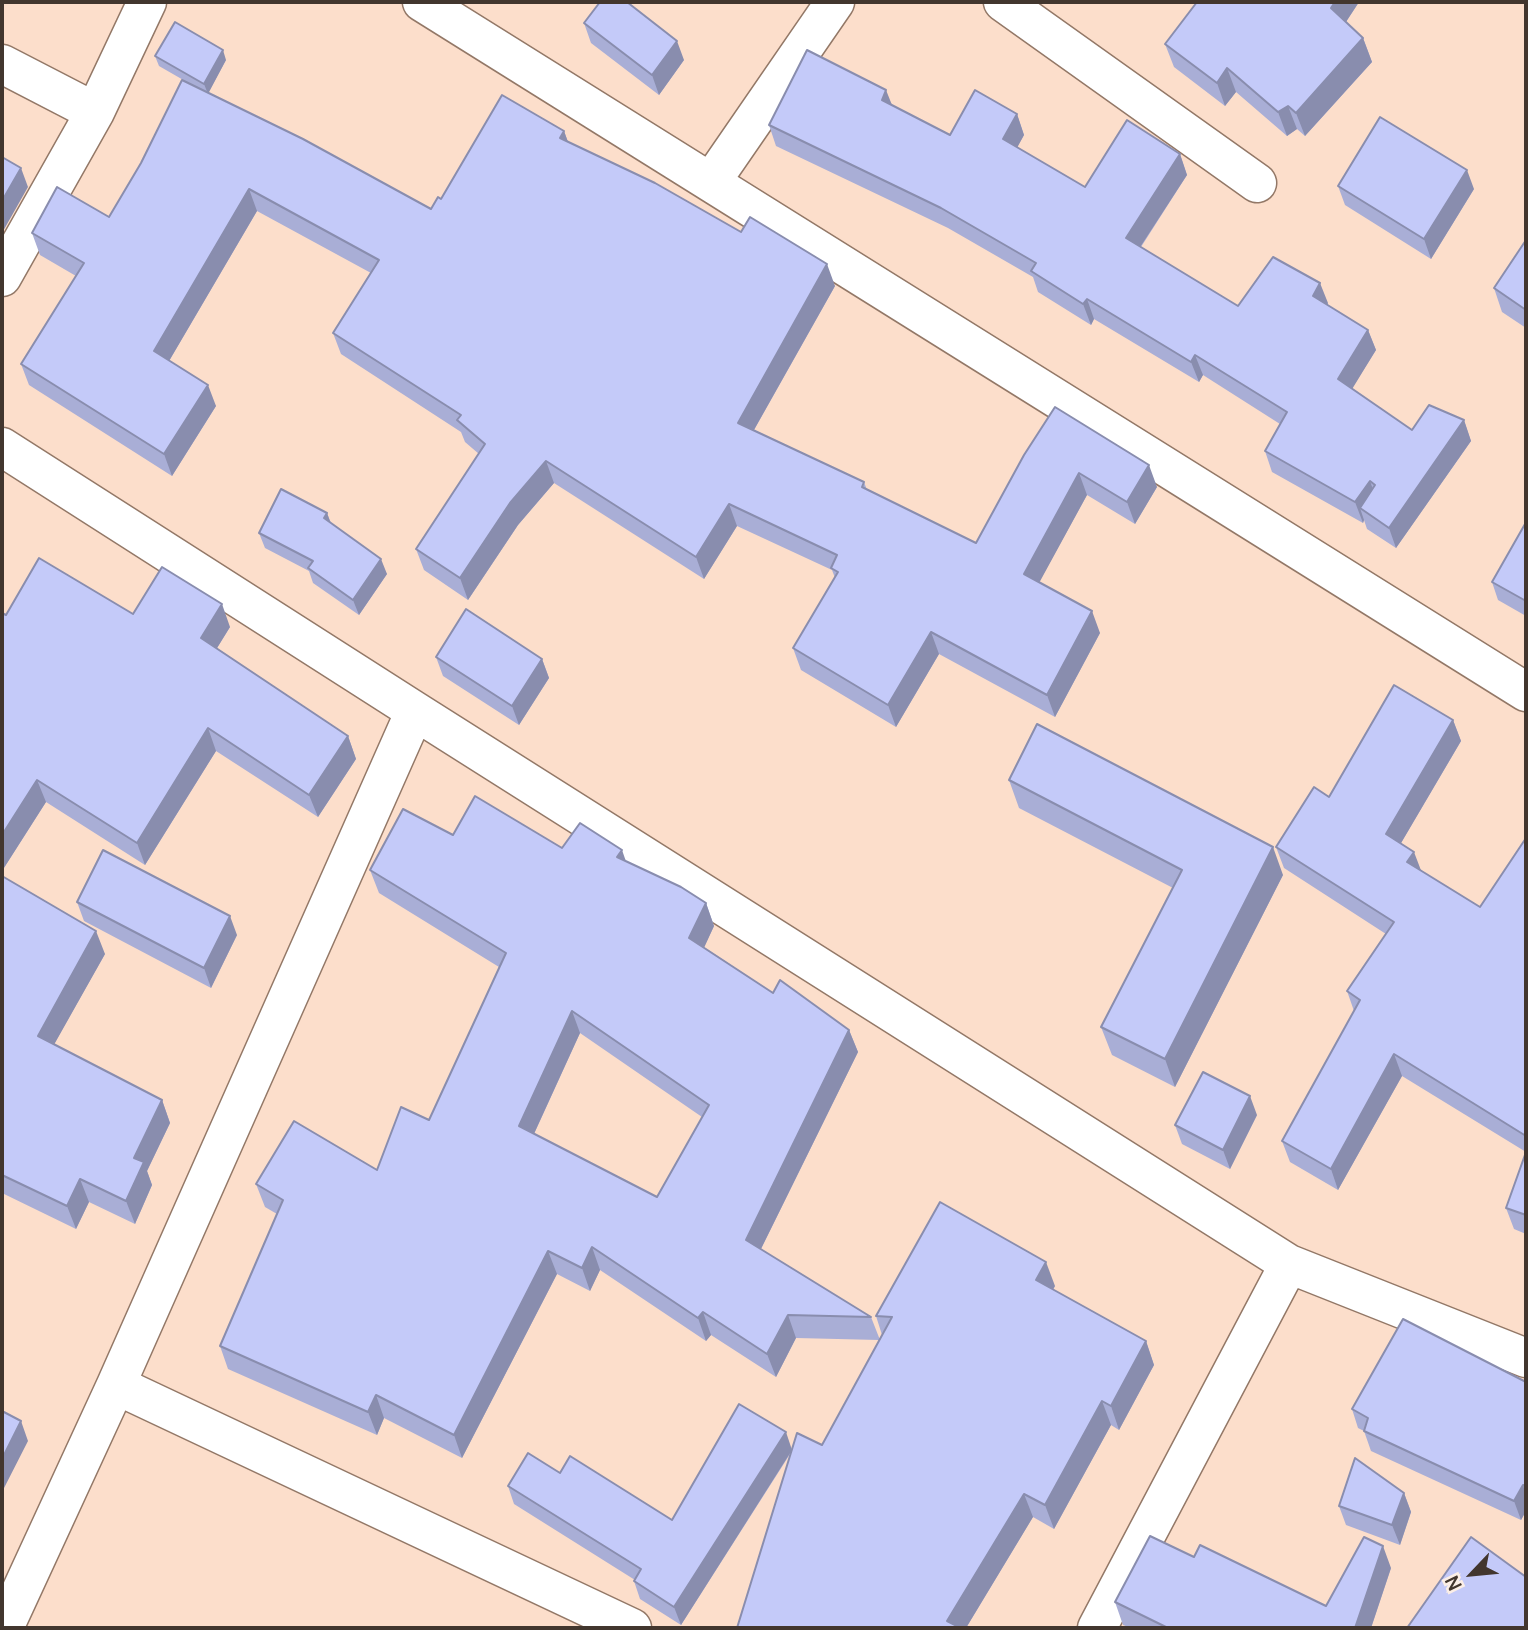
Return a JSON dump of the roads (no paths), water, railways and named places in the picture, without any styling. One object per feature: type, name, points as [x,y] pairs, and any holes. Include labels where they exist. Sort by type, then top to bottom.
[{"type":"street","points":[[2,277],[95,112],[147,2]]},
{"type":"street","points":[[422,2],[1526,692]]},
{"type":"street","points":[[711,182],[835,2]]},
{"type":"street","points":[[1003,2],[1257,183]]},
{"type":"street","points":[[2,64],[95,112]]},
{"type":"street","points":[[2,447],[1289,1264],[1526,1358]]},
{"type":"street","points":[[4,1628],[116,1385],[415,711]]},
{"type":"street","points":[[1097,1628],[1289,1264]]},
{"type":"street","points":[[116,1385],[632,1628]]}]
